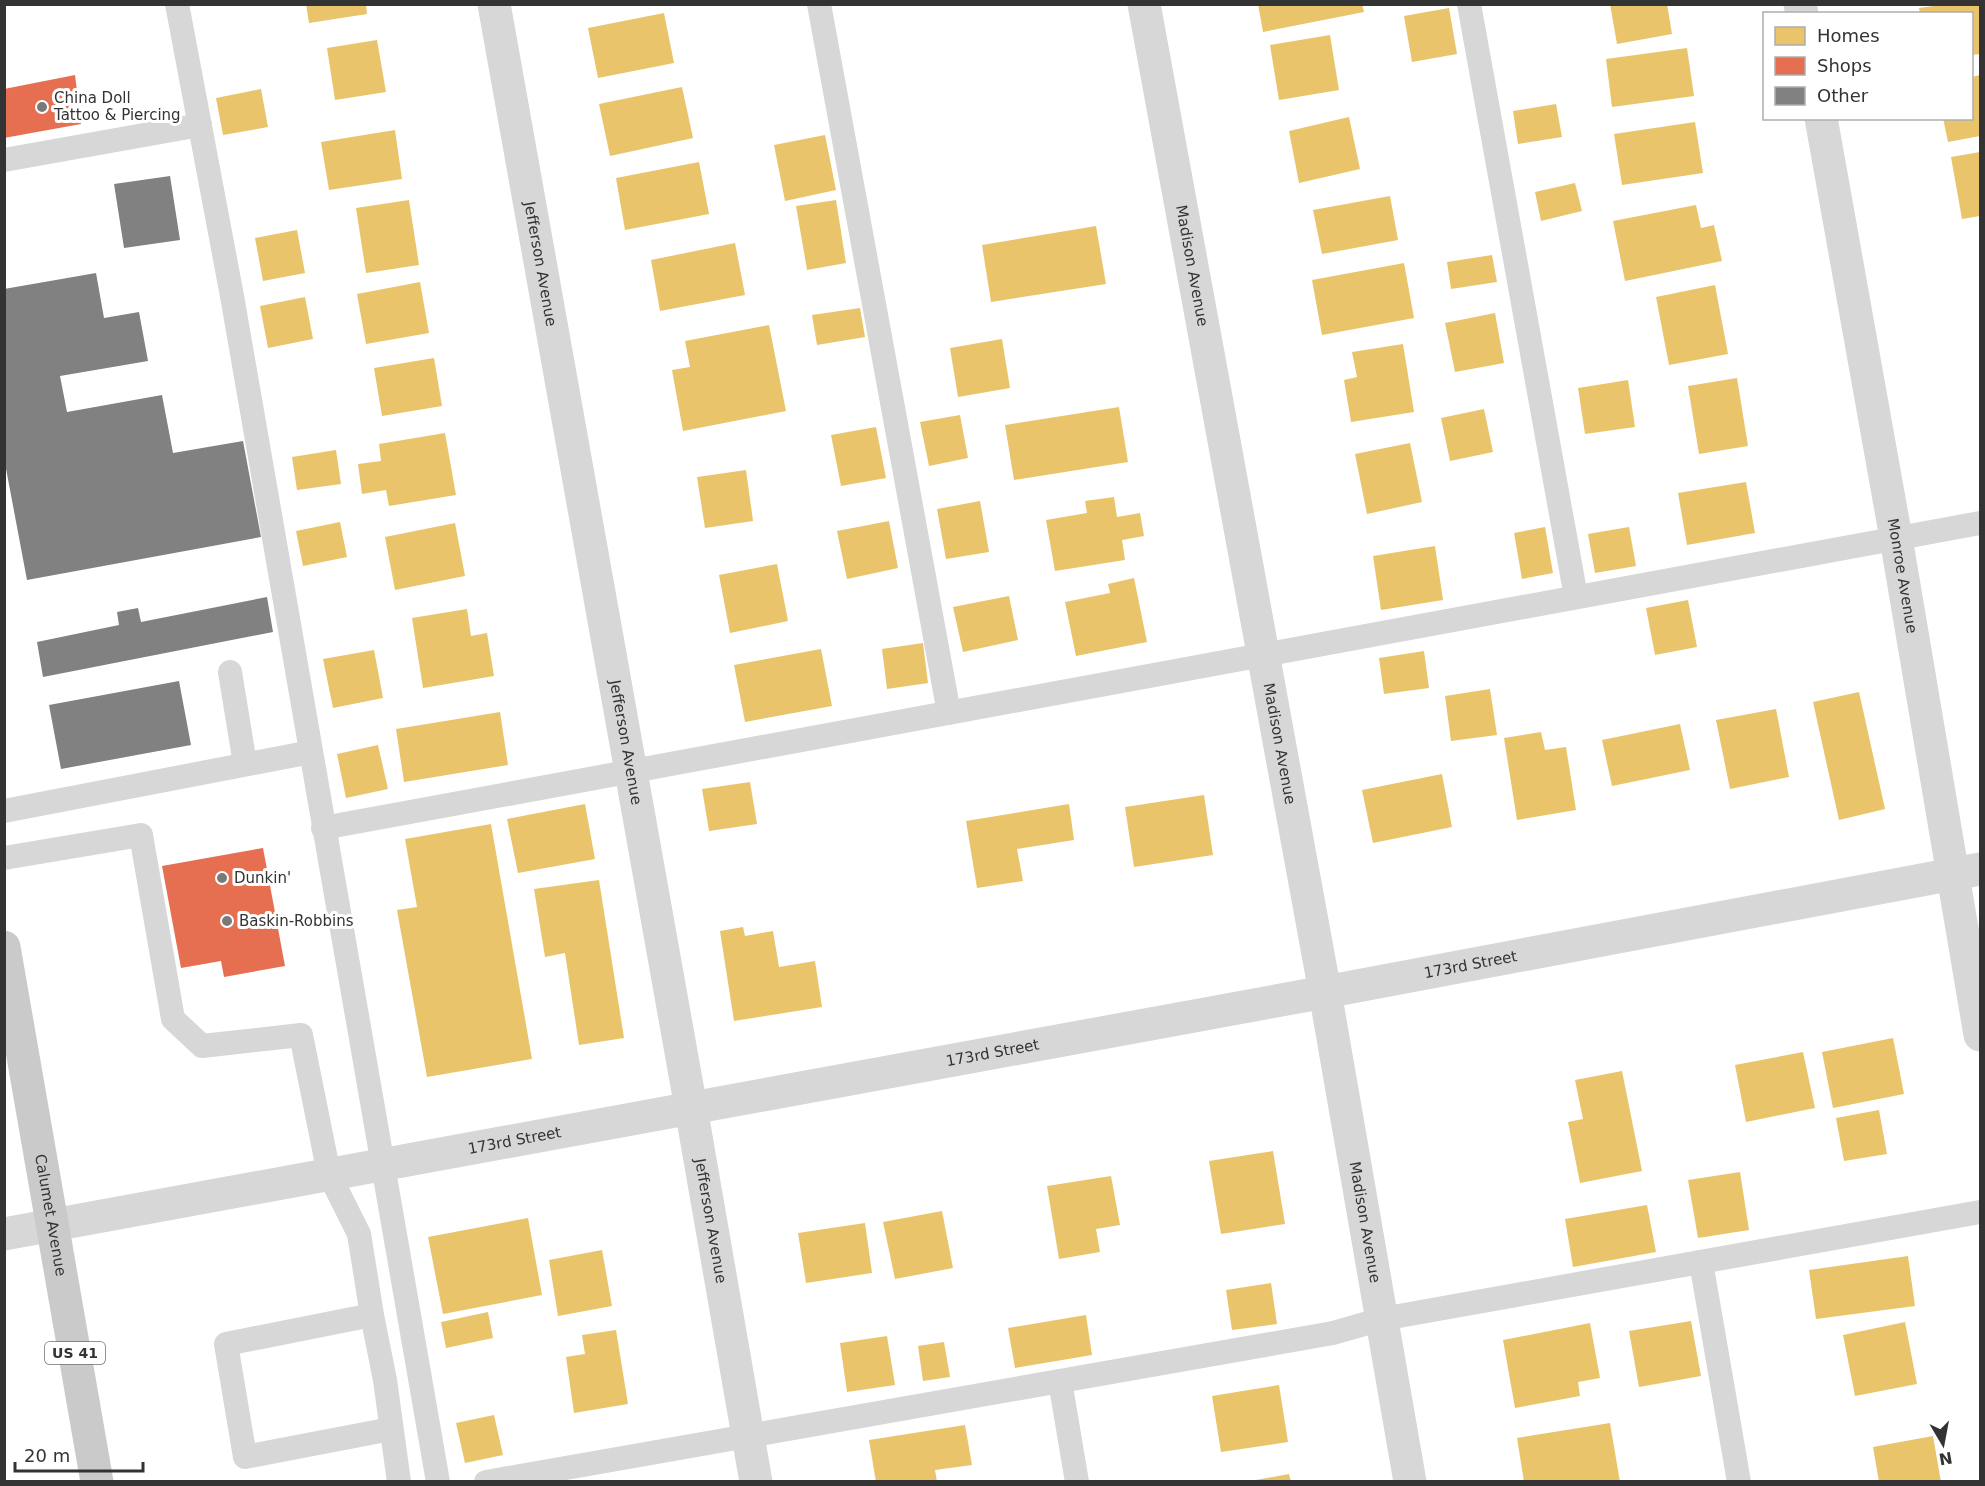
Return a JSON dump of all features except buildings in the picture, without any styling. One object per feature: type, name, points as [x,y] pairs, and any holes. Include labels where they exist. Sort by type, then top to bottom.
[{"type":"main road","name":"Calumet Avenue","points":[[4,947],[97,1482]]},
{"type":"street","name":"Jefferson Avenue","points":[[494,4],[756,1482]]},
{"type":"street","name":"Madison Avenue","points":[[1144,4],[1325,992],[1410,1482]]},
{"type":"street","name":"Monroe Avenue","points":[[1821,120],[1896,538],[1966,871],[1980,1035]]},
{"type":"street","name":"173rd Street","points":[[4,1234],[1325,992],[1966,871]]},
{"type":"lane","points":[[177,4],[232,296],[438,1482]]},
{"type":"lane","points":[[819,4],[950,713]]},
{"type":"lane","points":[[1469,4],[1576,597]]},
{"type":"lane","points":[[4,160],[200,125]]},
{"type":"lane","points":[[323,828],[1980,523]]},
{"type":"lane","points":[[230,672],[245,764]]},
{"type":"lane","points":[[4,811],[311,752]]},
{"type":"lane","points":[[4,858],[141,835],[173,1019],[202,1046],[301,1035],[329,1173],[359,1234],[385,1380],[397,1473]]},
{"type":"lane","points":[[486,1482],[1334,1334],[1382,1319],[1980,1212]]},
{"type":"lane","points":[[1701,1262],[1739,1482]]},
{"type":"lane","points":[[372,1315],[226,1344],[245,1457],[391,1429]]},
{"type":"lane","points":[[1060,1381],[1077,1482]]},
{"type":"place","name":"China Doll Tattoo & Piercing","points":[[42,107]]},
{"type":"place","name":"Dunkin'","points":[[222,878]]},
{"type":"place","name":"Baskin-Robbins","points":[[227,921]]}]
